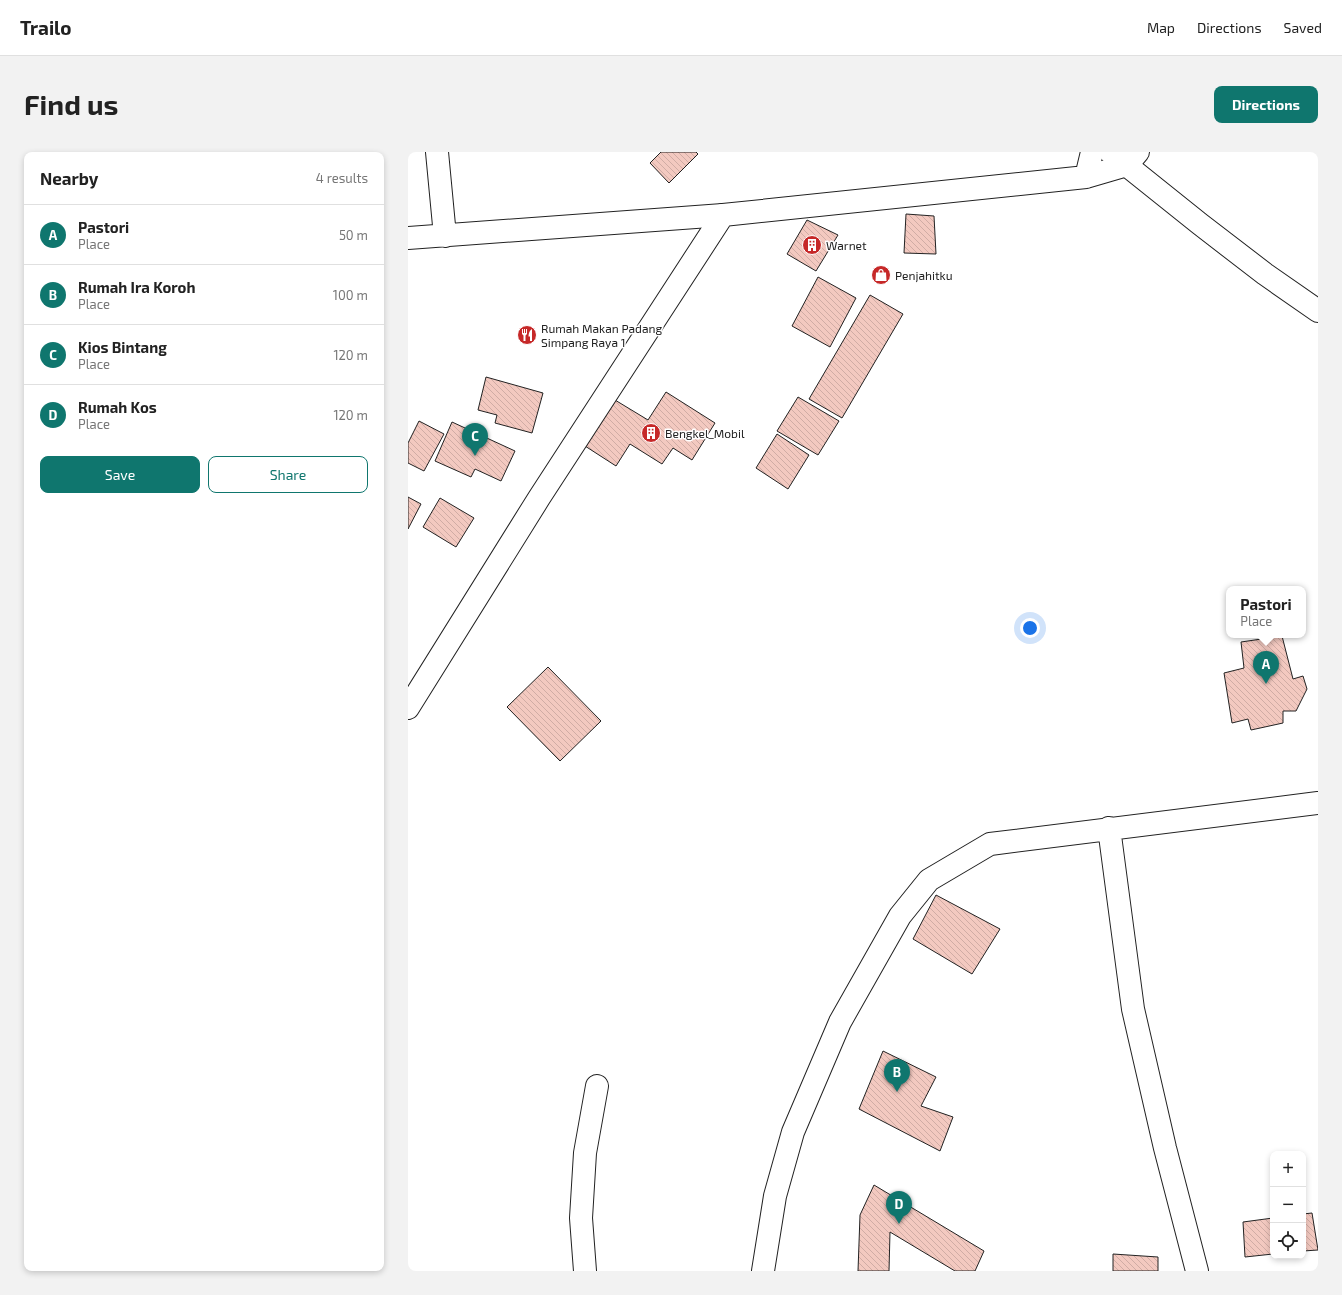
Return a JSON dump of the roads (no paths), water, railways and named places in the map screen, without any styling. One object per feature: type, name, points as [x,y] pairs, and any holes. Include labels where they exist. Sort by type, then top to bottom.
[{"type":"main road","points":[[437,152],[445,236]]},
{"type":"main road","points":[[1086,177],[1092,152]]},
{"type":"main road","points":[[408,238],[723,215],[1086,177],[1125,156],[1200,224],[1265,274],[1318,311]]},
{"type":"main road","points":[[408,708],[539,498],[723,215]]},
{"type":"main road","points":[[763,1271],[775,1196],[793,1132],[840,1022],[900,916],[929,880],[990,844],[1318,803]]},
{"type":"main road","points":[[1109,828],[1133,1009],[1165,1148],[1197,1271]]},
{"type":"main road","points":[[585,1271],[581,1218],[586,1153],[597,1086]]},
{"type":"place","name":"Warnet","points":[[812,245]]},
{"type":"place","name":"Penjahitku","points":[[881,275]]},
{"type":"place","name":"Rumah Makan Padang Simpang Raya 1","points":[[527,335]]},
{"type":"place","name":"Bengkel_Mobil","points":[[651,433]]},
{"type":"place","name":"Kios Bintang","points":[[475,456]]},
{"type":"place","name":"Pastori","points":[[1266,684]]},
{"type":"place","name":"Rumah Ira Koroh","points":[[897,1092]]},
{"type":"place","name":"Rumah Kos","points":[[899,1224]]}]
